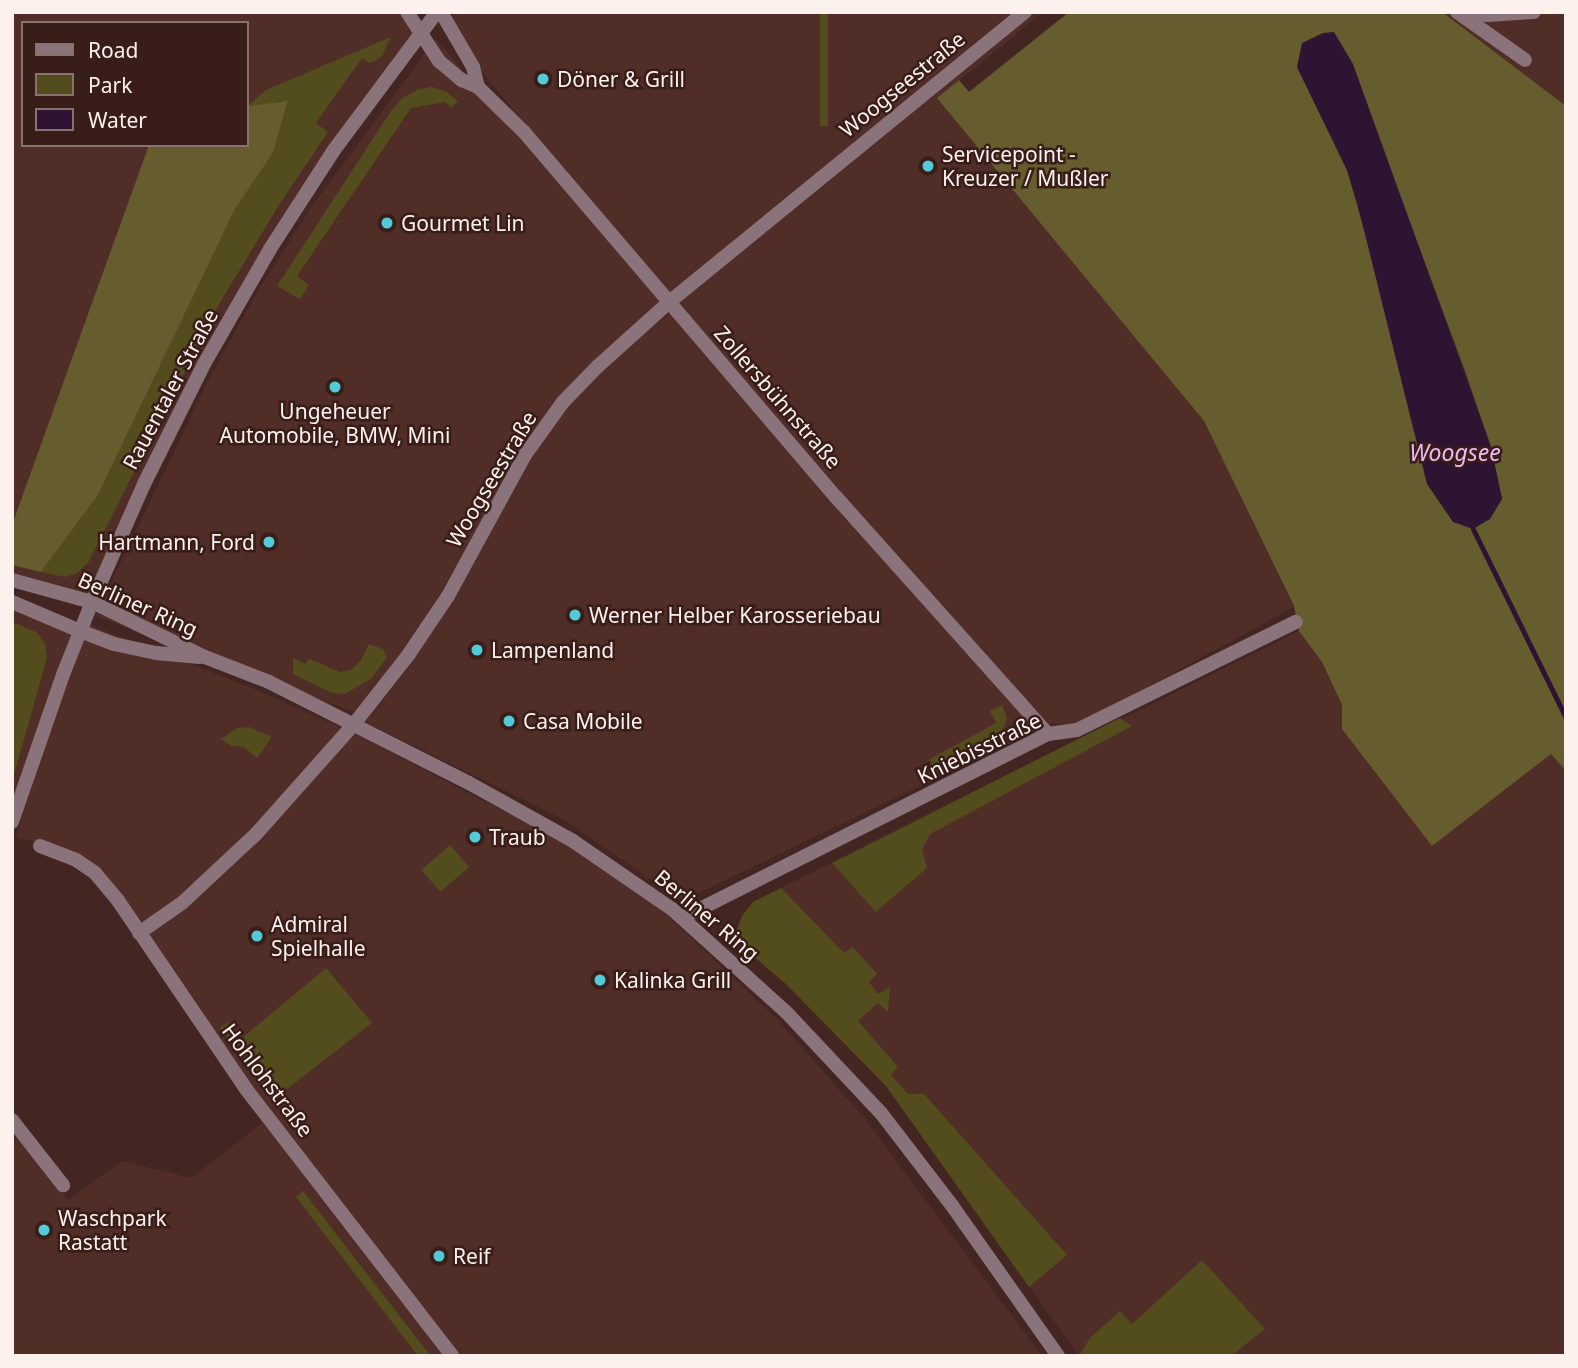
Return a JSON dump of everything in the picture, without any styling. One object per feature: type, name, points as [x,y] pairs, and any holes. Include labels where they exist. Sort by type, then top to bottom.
[{"type":"street","name":"Zollersbühnstraße","points":[[407,12],[439,61],[462,80],[478,87],[524,132],[668,303],[1048,734]]},
{"type":"street","name":"Zollersbühnstraße","points":[[439,12],[473,67],[478,87]]},
{"type":"street","name":"Rauentaler Straße","points":[[12,822],[92,602],[144,484],[204,364],[270,249],[334,150],[439,12]]},
{"type":"street","name":"Woogseestraße","points":[[139,933],[182,903],[250,841],[354,724],[409,654],[448,596],[541,432],[597,367],[668,303],[1025,12]]},
{"type":"street","points":[[1457,12],[1525,60]]},
{"type":"street","points":[[1468,12],[1487,15],[1534,12]]},
{"type":"street","name":"Berliner Ring","points":[[12,580],[92,602],[205,657],[270,682],[573,841],[629,877],[682,918],[786,1013],[881,1112],[953,1207],[1058,1356]]},
{"type":"street","name":"Berliner Ring","points":[[12,602],[114,644],[156,653],[205,657]]},
{"type":"street","name":"Kniebisstraße","points":[[682,918],[1048,734],[1077,730],[1296,622]]},
{"type":"street","name":"Hohlohstraße","points":[[40,846],[76,860],[95,873],[117,899],[246,1088],[452,1356]]},
{"type":"street","points":[[12,1120],[63,1185]]},
{"type":"shaded area","points":[[12,12],[413,12],[424,26],[245,284],[83,608],[12,585]]},
{"type":"shaded area","points":[[455,12],[1043,12],[938,98],[1204,421],[1294,607],[1078,725],[1051,723],[682,901],[563,819],[365,722],[415,659],[462,585],[529,460],[561,412],[621,351],[678,307],[443,26]]},
{"type":"shaded area","points":[[1069,12],[1442,12],[1566,106],[1566,771],[1551,754],[1432,846],[1342,729],[1342,705],[1322,662],[1299,631],[1294,606],[1204,421],[937,98],[959,80],[969,92]],"holes":[[[1297,67],[1381,144],[1491,447],[1502,499],[1408,405],[1377,275],[1347,170]]]},
{"type":"shaded area","points":[[1442,12],[1566,12],[1566,106],[1463,29]]},
{"type":"shaded area","points":[[436,39],[661,302],[564,394],[407,647],[354,712],[95,616],[207,383],[256,294],[312,206]]},
{"type":"shaded area","points":[[288,101],[273,153],[235,209],[98,495],[41,572],[12,565],[12,525],[148,147],[248,147],[248,106]]},
{"type":"shaded area","points":[[12,600],[78,622],[12,815]]},
{"type":"shaded area","points":[[91,625],[264,693],[355,734],[571,846],[658,907],[777,1019],[865,1119],[1042,1356],[12,1356],[12,1143],[21,1135],[68,1200],[122,1161],[191,1178],[271,1116],[122,900],[57,848],[16,837],[63,690]]},
{"type":"shaded area","points":[[1299,631],[1322,662],[1342,705],[1342,729],[1551,754],[1566,771],[1566,1356],[1079,1356],[886,1086],[787,985],[739,944],[737,929],[753,902]]},
{"type":"green space","points":[[820,12],[828,12],[828,126],[820,126]]},
{"type":"green space","points":[[391,37],[382,56],[369,63],[362,58],[316,123],[328,132],[277,208],[218,306],[88,563],[77,573],[65,577],[41,572],[98,495],[235,209],[273,153],[288,102],[248,106],[266,90]]},
{"type":"green space","points":[[431,87],[445,91],[458,101],[452,108],[445,102],[411,108],[297,276],[309,285],[300,299],[277,286],[391,111],[402,98],[417,90]]},
{"type":"green space","points":[[12,622],[36,632],[45,644],[47,658],[12,782]]},
{"type":"green space","points":[[369,644],[383,649],[387,657],[372,678],[345,694],[332,693],[293,674],[293,658],[305,664],[309,659],[340,672],[351,670],[361,660]]},
{"type":"green space","points":[[1002,705],[1007,718],[1000,737],[935,772],[928,760],[996,723],[990,711]]},
{"type":"green space","points":[[1120,718],[1132,726],[930,834],[922,850],[927,868],[876,912],[832,863]]},
{"type":"green space","points":[[249,727],[272,737],[257,758],[244,747],[231,746],[221,739],[237,728]]},
{"type":"green space","points":[[450,845],[469,867],[440,892],[421,870]]},
{"type":"green space","points":[[781,888],[844,953],[853,947],[877,974],[869,982],[878,994],[890,987],[888,1012],[878,1003],[858,1021],[898,1067],[891,1075],[908,1094],[924,1094],[1067,1255],[1029,1287],[886,1086],[787,985],[739,944],[737,929],[742,916],[753,902]]},
{"type":"green space","points":[[326,968],[372,1023],[273,1100],[220,1028],[228,1022],[242,1038]]},
{"type":"green space","points":[[303,1191],[429,1356],[418,1356],[296,1197]]},
{"type":"green space","points":[[1202,1260],[1265,1329],[1231,1356],[1079,1356],[1090,1338],[1120,1311],[1132,1324]]},
{"type":"water","name":"Woogsee","points":[[1334,32],[1353,64],[1491,447],[1502,499],[1490,519],[1473,529],[1453,522],[1427,484],[1356,198],[1347,170],[1297,67],[1302,43],[1323,33]]},
{"type":"waterway","points":[[1473,529],[1566,718]]},
{"type":"place","name":"Döner & Grill","points":[[543,79]]},
{"type":"place","name":"Servicepoint - Kreuzer / Mußler","points":[[928,166]]},
{"type":"place","name":"Gourmet Lin","points":[[387,223]]},
{"type":"place","name":"Ungeheuer Automobile, BMW, Mini","points":[[335,387]]},
{"type":"place","name":"Hartmann, Ford","points":[[269,542]]},
{"type":"place","name":"Werner Helber Karosseriebau","points":[[575,615]]},
{"type":"place","name":"Lampenland","points":[[477,650]]},
{"type":"place","name":"Casa Mobile","points":[[509,721]]},
{"type":"place","name":"Traub","points":[[475,837]]},
{"type":"place","name":"Admiral Spielhalle","points":[[257,936]]},
{"type":"place","name":"Kalinka Grill","points":[[600,980]]},
{"type":"place","name":"Waschpark Rastatt","points":[[44,1230]]},
{"type":"place","name":"Reif","points":[[439,1256]]}]
